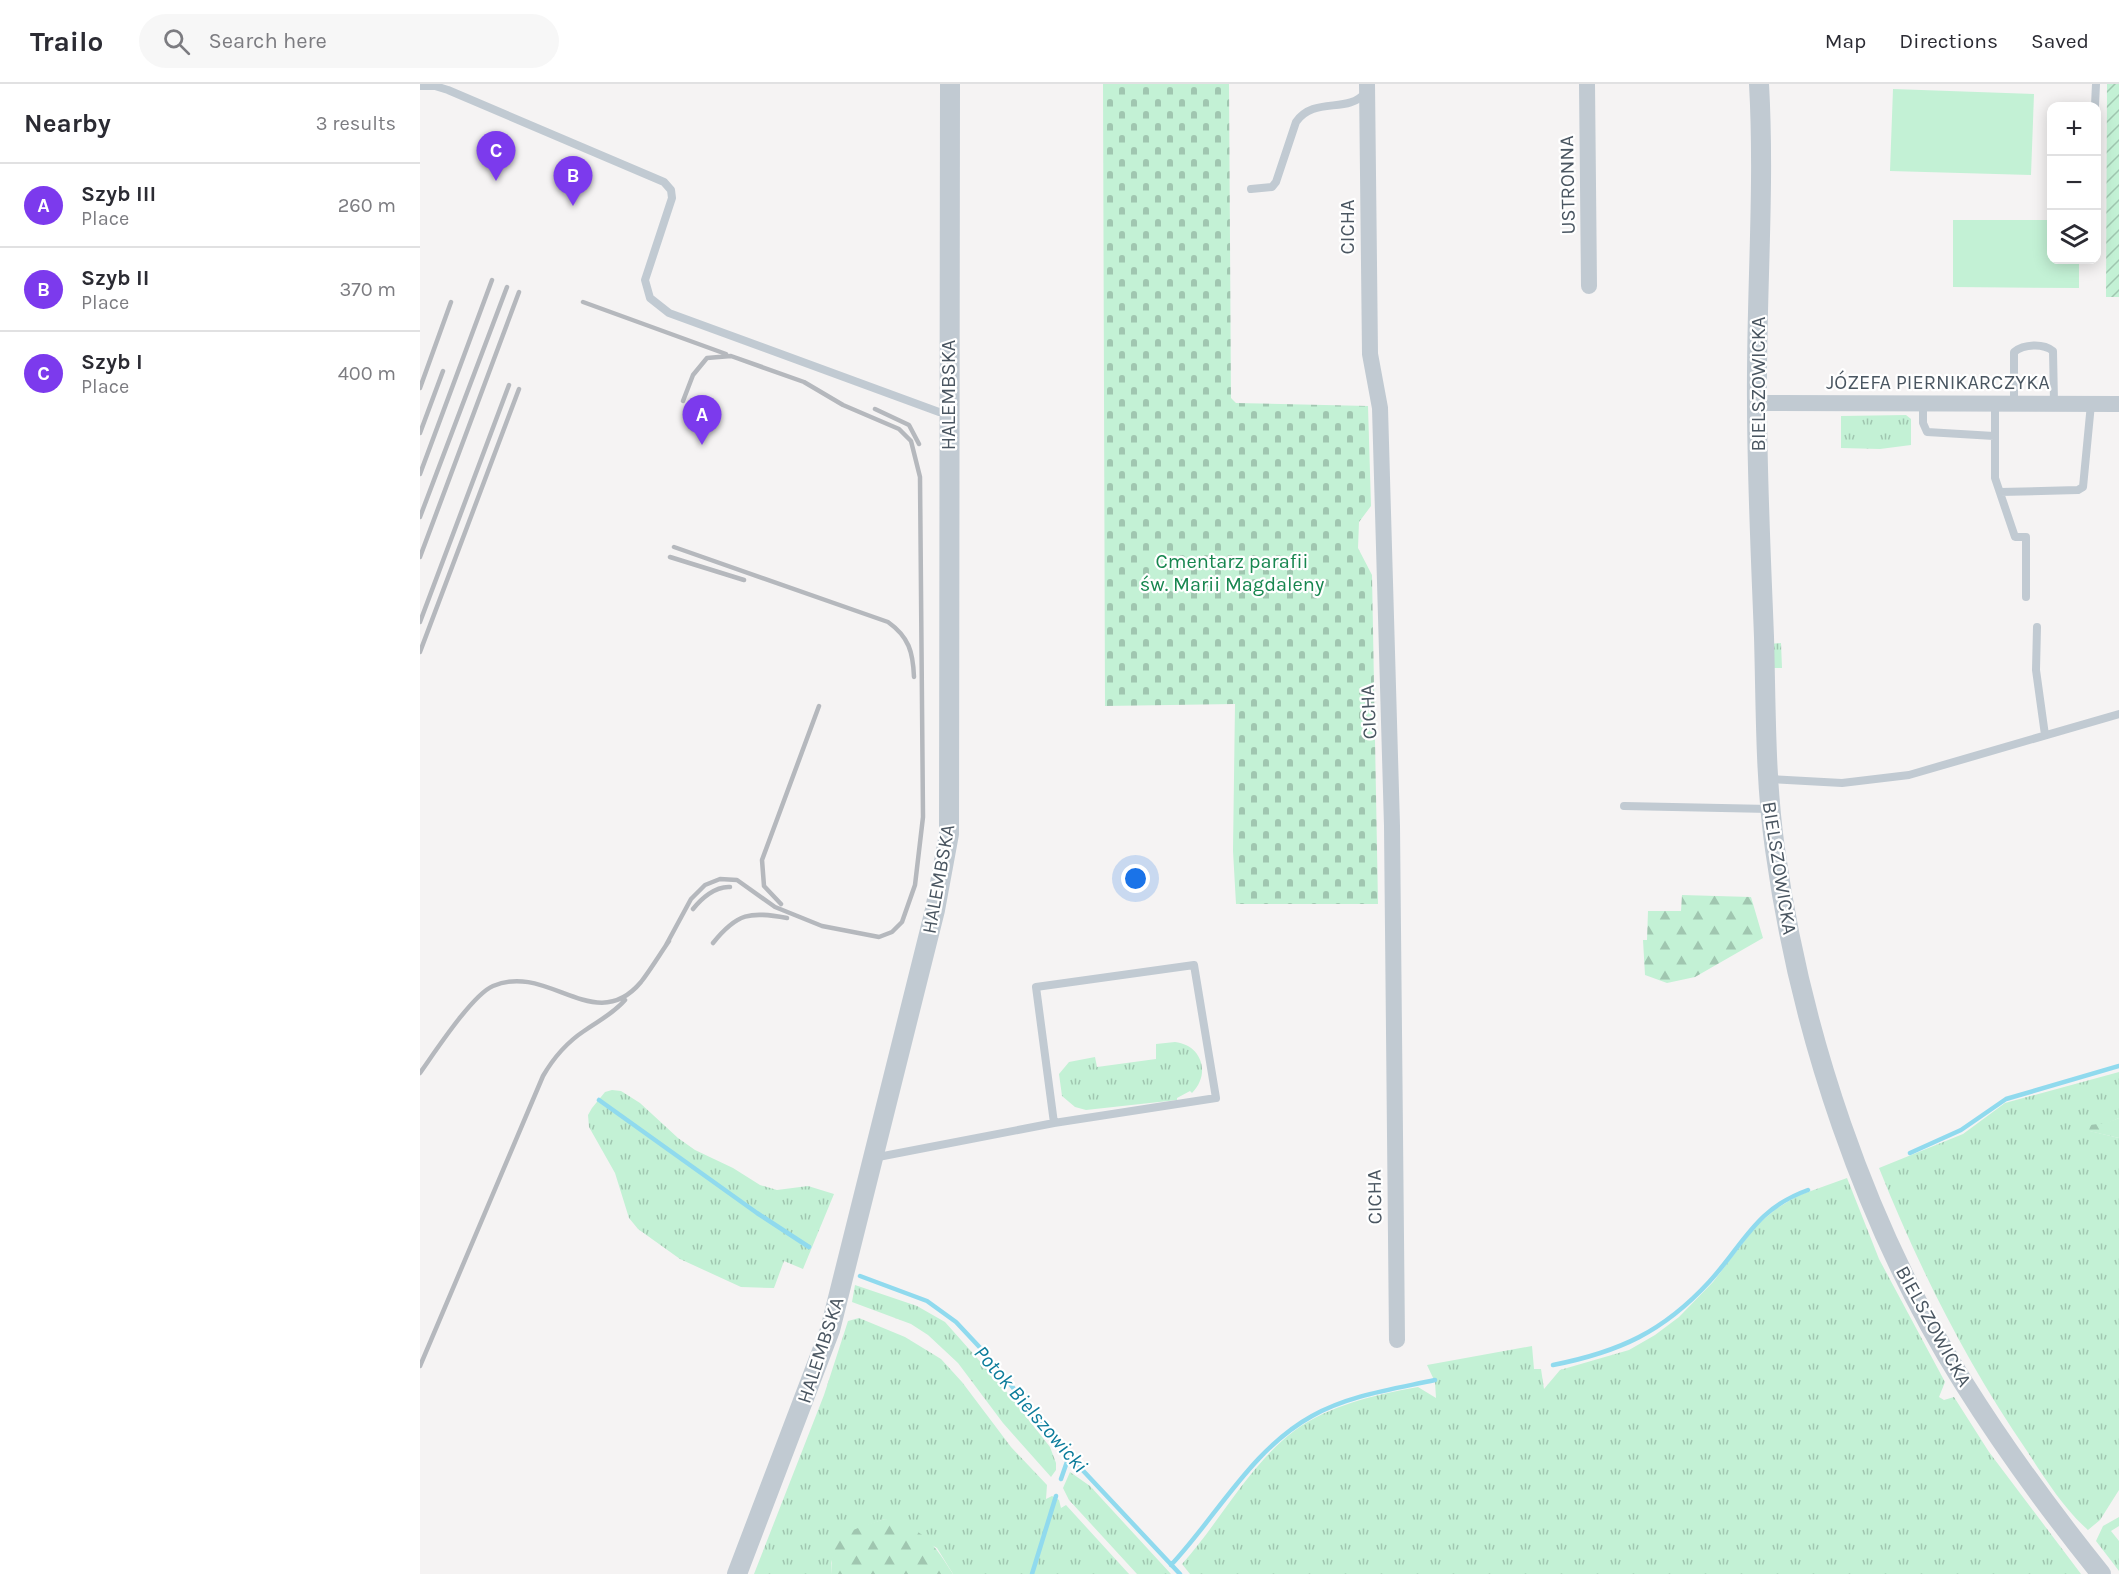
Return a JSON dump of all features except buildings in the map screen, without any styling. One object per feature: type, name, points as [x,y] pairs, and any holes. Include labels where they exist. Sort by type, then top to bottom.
[{"type":"street","name":"HALEMBSKA","points":[[737,1574],[830,1330],[935,910],[949,834],[950,84]]},
{"type":"street","name":"USTRONNA","points":[[1587,84],[1589,286]]},
{"type":"street","name":"BIELSZOWICKA","points":[[1759,84],[1756,403],[1768,779],[1770,808],[1787,921],[1809,1017],[1849,1145],[1870,1201],[1896,1257],[1960,1378],[2026,1478],[2101,1574]]},
{"type":"street","name":"CICHA","points":[[1367,87],[1370,354],[1380,408],[1390,760],[1397,1340]]},
{"type":"street","name":"JÓZEFA PIERNIKARCZYKA","points":[[1756,403],[2119,404]]},
{"type":"lane","points":[[2095,102],[2096,84]]},
{"type":"lane","points":[[420,86],[435,86],[447,90],[663,182],[671,190],[672,198],[645,280],[650,298],[669,313],[939,412],[948,411]]},
{"type":"lane","points":[[1251,189],[1272,187],[1276,182],[1296,122],[1301,114],[1309,109],[1352,102],[1367,87]]},
{"type":"lane","points":[[2014,403],[2014,352],[2021,347],[2047,346],[2053,351],[2054,404]]},
{"type":"lane","points":[[1995,403],[1995,478],[2015,537],[2026,537],[2026,597]]},
{"type":"lane","points":[[1923,404],[1923,423],[1926,432],[1994,436]]},
{"type":"lane","points":[[2000,492],[2078,490],[2083,487],[2091,404]]},
{"type":"lane","points":[[2037,627],[2036,670],[2045,735]]},
{"type":"lane","points":[[1768,779],[1842,783],[1909,775],[2119,714]]},
{"type":"lane","points":[[1624,807],[1770,808]]},
{"type":"lane","points":[[873,1158],[1054,1124],[1216,1098],[1194,965],[1035,987],[1054,1124]]},
{"type":"green space","name":"Cmentarz parafii św. Marii Magdaleny","points":[[1103,84],[1229,84],[1231,398],[1236,403],[1368,406],[1371,506],[1359,522],[1358,548],[1372,575],[1378,904],[1236,904],[1233,851],[1235,704],[1105,706]]},
{"type":"green space","points":[[2107,84],[2119,84],[2119,297],[2106,297]]},
{"type":"green space","points":[[1893,89],[2034,94],[2031,175],[1890,171]]},
{"type":"green space","points":[[1953,220],[2047,220],[2047,264],[2079,264],[2079,288],[1953,287]]},
{"type":"green space","points":[[1906,415],[1911,419],[1911,445],[1880,449],[1841,448],[1841,416]]},
{"type":"green space","points":[[1781,643],[1782,668],[1770,668],[1769,644]]},
{"type":"green space","points":[[1682,895],[1751,897],[1763,938],[1695,977],[1667,983],[1645,975],[1643,940],[1647,940],[1648,911],[1681,911]]},
{"type":"green space","points":[[1175,1042],[1192,1049],[1201,1062],[1201,1077],[1192,1093],[1190,1091],[1177,1100],[1086,1110],[1075,1107],[1062,1096],[1059,1074],[1069,1062],[1095,1057],[1097,1067],[1156,1059],[1156,1044]]},
{"type":"green space","points":[[2119,1072],[2119,1118],[2090,1131],[2119,1138],[2119,1490],[2100,1520],[2088,1530],[2055,1492],[2005,1417],[1964,1349],[1910,1242],[1879,1168],[1963,1134],[2005,1103]]},
{"type":"green space","points":[[621,1091],[640,1103],[678,1138],[695,1150],[733,1168],[760,1185],[777,1190],[808,1186],[834,1194],[803,1269],[784,1261],[774,1288],[741,1287],[680,1259],[638,1229],[629,1218],[615,1173],[589,1127],[588,1115],[592,1108],[605,1092]]},
{"type":"green space","points":[[2119,1118],[2119,1138],[2089,1131],[2090,1125],[2106,1123]]},
{"type":"green space","points":[[1847,1178],[1879,1259],[1945,1382],[1939,1397],[1944,1400],[1954,1397],[1989,1452],[2081,1574],[1190,1574],[1182,1564],[1262,1461],[1294,1431],[1308,1422],[1353,1402],[1418,1387],[1436,1398],[1435,1382],[1427,1365],[1532,1346],[1534,1369],[1541,1369],[1544,1389],[1560,1370],[1629,1350],[1655,1335],[1679,1317],[1713,1282],[1756,1226],[1776,1209],[1797,1196]]},
{"type":"green space","points":[[855,1285],[917,1306],[945,1322],[1001,1385],[1050,1447],[1056,1463],[1056,1470],[1051,1477],[1003,1423],[958,1363],[928,1335],[911,1324],[852,1302]]},
{"type":"green space","points":[[859,1318],[905,1337],[941,1359],[962,1382],[1011,1447],[1047,1485],[1046,1499],[1052,1496],[1059,1500],[1061,1508],[1066,1505],[1129,1574],[953,1574],[937,1548],[885,1519],[868,1525],[837,1544],[831,1563],[832,1574],[754,1574],[824,1395],[848,1321]]},
{"type":"green space","points":[[1070,1472],[1090,1486],[1171,1574],[1137,1574],[1069,1500],[1063,1488]]},
{"type":"green space","points":[[2119,1517],[2119,1526],[2111,1531],[2119,1541],[2119,1571],[2096,1541],[2103,1526]]},
{"type":"green space","points":[[885,1519],[909,1527],[926,1538],[953,1574],[832,1574],[834,1550],[845,1535]]},
{"type":"waterway","points":[[1910,1153],[1961,1130],[2006,1099],[2119,1066]]},
{"type":"waterway","name":"Potok Bielszowicki","points":[[599,1100],[757,1213],[809,1247]]},
{"type":"waterway","points":[[1553,1365],[1599,1354],[1657,1327],[1709,1282],[1763,1217],[1775,1207],[1808,1190]]},
{"type":"waterway","name":"Potok Bielszowicki","points":[[860,1276],[927,1301],[956,1322],[986,1354],[1059,1445],[1180,1574]]},
{"type":"waterway","points":[[1171,1565],[1236,1484],[1271,1446],[1291,1430],[1312,1416],[1341,1403],[1435,1380]]},
{"type":"waterway","points":[[1061,1479],[1069,1456]]},
{"type":"waterway","points":[[1032,1574],[1056,1496]]},
{"type":"railway","points":[[420,474],[492,280]]},
{"type":"railway","points":[[420,517],[507,287]]},
{"type":"railway","points":[[420,557],[519,292]]},
{"type":"railway","points":[[420,388],[451,302]]},
{"type":"railway","points":[[583,302],[726,354]]},
{"type":"railway","points":[[665,947],[691,899],[705,885],[720,879],[737,880],[775,907],[822,926],[879,937],[892,932],[902,922],[915,885],[923,817],[920,477],[911,441],[899,429],[843,405],[804,382],[731,356],[707,358],[693,375],[683,401]]},
{"type":"railway","points":[[420,433],[443,371]]},
{"type":"railway","points":[[420,622],[509,385]]},
{"type":"railway","points":[[420,652],[519,389]]},
{"type":"railway","points":[[875,409],[909,425],[919,444]]},
{"type":"railway","points":[[674,547],[888,622],[905,639],[911,653],[914,677]]},
{"type":"railway","points":[[670,557],[744,580]]},
{"type":"railway","points":[[781,904],[764,886],[762,860],[819,706]]},
{"type":"railway","points":[[693,909],[704,897],[714,891],[730,887]]},
{"type":"railway","points":[[713,943],[729,925],[745,917],[763,915],[787,918]]},
{"type":"railway","points":[[420,1073],[475,1000],[493,986],[513,981],[533,983],[588,1001],[606,1002],[624,997],[641,982],[669,941]]},
{"type":"railway","points":[[420,1366],[543,1076],[566,1046],[625,1000]]},
{"type":"place","name":"Szyb I","points":[[496,181]]},
{"type":"place","name":"Szyb II","points":[[573,206]]},
{"type":"place","name":"Szyb III","points":[[702,445]]}]
